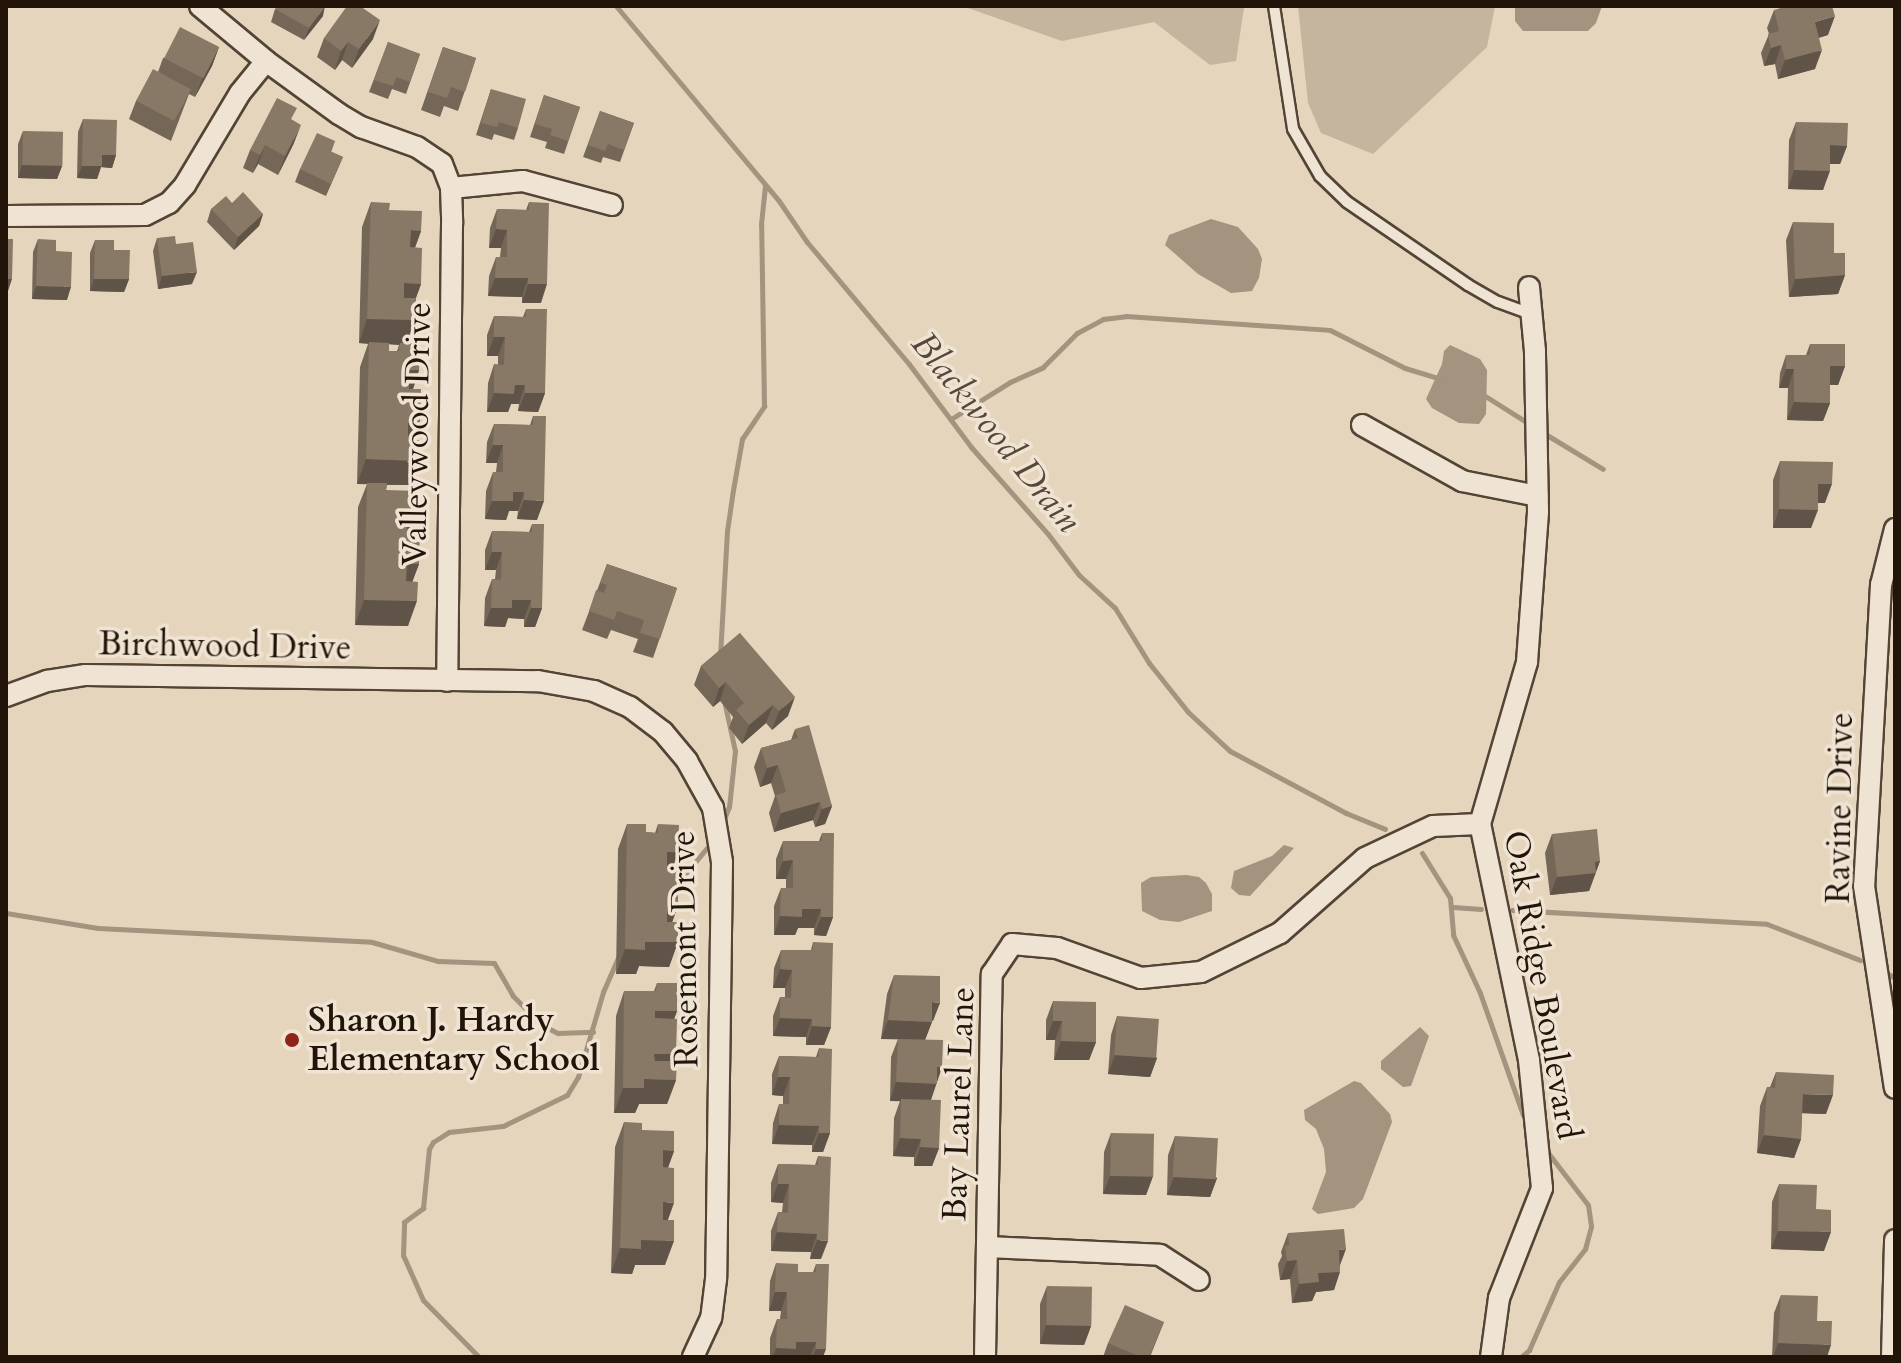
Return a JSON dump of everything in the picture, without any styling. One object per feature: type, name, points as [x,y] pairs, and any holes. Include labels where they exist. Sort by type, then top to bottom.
[{"type":"street","points":[[200,6],[266,61],[350,120],[417,147],[442,164],[451,188],[523,181],[612,205]]},
{"type":"street","points":[[6,216],[145,215],[169,203],[185,185],[240,93],[266,61]]},
{"type":"street","name":"Valleywood Drive","points":[[447,681],[451,188]]},
{"type":"street","name":"Oak Ridge Boulevard","points":[[1491,1357],[1499,1298],[1542,1188],[1529,1060],[1480,824],[1527,662],[1538,496],[1529,287]]},
{"type":"street","points":[[1362,425],[1462,481],[1538,496]]},
{"type":"street","name":"Ravine Drive","points":[[1895,529],[1881,585],[1864,886],[1895,1088]]},
{"type":"street","name":"Birchwood Drive","points":[[6,696],[47,681],[86,675],[447,681]]},
{"type":"street","name":"Rosemont Drive","points":[[447,681],[566,684],[630,707],[663,732],[687,761],[713,808],[722,862],[723,956],[716,1279],[711,1318],[693,1357]]},
{"type":"street","name":"Bay Laurel Lane","points":[[985,1357],[992,974],[1012,944],[1057,948],[1141,978],[1201,972],[1280,933],[1365,858],[1433,826],[1480,824]]},
{"type":"street","points":[[1892,1357],[1895,1240]]},
{"type":"street","points":[[987,1247],[1160,1255],[1199,1280]]},
{"type":"lane","points":[[1274,6],[1293,129],[1320,176],[1347,202],[1468,285],[1498,302],[1531,314]]},
{"type":"shaded area","points":[[962,6],[1244,8],[1236,61],[1210,65],[1154,22],[1062,41]]},
{"type":"shaded area","points":[[1298,6],[1495,6],[1487,47],[1373,154],[1321,133],[1308,103]]},
{"type":"shaded area","points":[[1515,6],[1602,6],[1596,23],[1588,31],[1523,31],[1515,21]]},
{"type":"shaded area","points":[[1211,219],[1238,227],[1258,249],[1262,259],[1259,278],[1252,291],[1231,293],[1198,274],[1165,245],[1169,235]]},
{"type":"shaded area","points":[[1450,345],[1480,359],[1487,370],[1486,414],[1479,424],[1459,423],[1432,408],[1426,399],[1442,364],[1444,351]]},
{"type":"shaded area","points":[[1284,845],[1294,848],[1250,896],[1239,895],[1231,888],[1234,871],[1272,856]]},
{"type":"shaded area","points":[[1151,877],[1199,877],[1206,883],[1212,894],[1212,911],[1179,922],[1160,920],[1142,911],[1141,883]]},
{"type":"shaded area","points":[[1420,1027],[1429,1036],[1411,1086],[1403,1087],[1381,1069],[1381,1061]]},
{"type":"shaded area","points":[[1354,1081],[1361,1083],[1390,1114],[1392,1122],[1363,1199],[1354,1208],[1318,1214],[1312,1209],[1326,1172],[1324,1149],[1316,1129],[1305,1120],[1304,1110]]},
{"type":"building","points":[[278,6],[325,6],[309,28],[275,9]]},
{"type":"building","points":[[347,6],[360,6],[380,20],[359,49],[348,42],[341,51],[324,38]]},
{"type":"building","points":[[1788,6],[1832,6],[1835,16],[1815,22],[1822,50],[1785,60],[1781,45],[1771,48],[1768,34],[1779,31],[1774,10]]},
{"type":"building","points":[[180,27],[219,47],[203,78],[164,58]]},
{"type":"building","points":[[388,42],[420,54],[410,82],[396,77],[393,86],[374,80]]},
{"type":"building","points":[[443,47],[476,58],[465,92],[451,87],[447,98],[428,92]]},
{"type":"building","points":[[153,69],[191,89],[174,121],[136,101]]},
{"type":"building","points":[[491,89],[526,99],[518,128],[499,122],[497,127],[481,123]]},
{"type":"building","points":[[544,95],[580,107],[568,141],[550,135],[552,129],[535,124]]},
{"type":"building","points":[[277,98],[297,108],[291,119],[301,125],[285,156],[265,145],[260,155],[250,150]]},
{"type":"building","points":[[600,111],[634,123],[624,150],[608,144],[605,151],[588,145]]},
{"type":"building","points":[[83,119],[117,120],[116,155],[102,155],[102,166],[82,166]]},
{"type":"building","points":[[1796,122],[1848,123],[1847,146],[1830,145],[1830,171],[1794,170]]},
{"type":"building","points":[[23,131],[63,132],[62,166],[22,165]]},
{"type":"building","points":[[317,133],[335,141],[330,151],[343,157],[331,184],[300,169]]},
{"type":"building","points":[[243,192],[263,214],[238,237],[211,209],[226,196],[232,203]]},
{"type":"building","points":[[371,202],[390,203],[389,210],[422,211],[421,231],[411,230],[410,247],[422,248],[421,284],[404,283],[404,298],[416,298],[415,320],[367,319]]},
{"type":"building","points":[[529,202],[549,203],[547,284],[528,284],[528,278],[495,278],[496,257],[507,257],[507,230],[496,229],[497,209],[529,210]]},
{"type":"building","points":[[1793,222],[1834,223],[1834,253],[1845,253],[1845,275],[1795,279]]},
{"type":"building","points":[[175,236],[176,244],[193,242],[197,272],[162,276],[157,238]]},
{"type":"building","points":[[6,239],[13,239],[12,279],[6,279]]},
{"type":"building","points":[[38,239],[56,240],[56,251],[72,252],[71,287],[36,286]]},
{"type":"building","points":[[95,240],[114,240],[114,250],[130,250],[129,279],[94,279]]},
{"type":"building","points":[[526,309],[547,309],[545,393],[525,393],[525,385],[515,385],[514,394],[494,393],[494,364],[504,365],[505,337],[494,337],[494,316],[526,317]]},
{"type":"building","points":[[369,342],[389,343],[389,351],[399,351],[400,343],[420,343],[419,370],[409,370],[409,389],[421,389],[420,423],[408,423],[408,440],[419,440],[419,461],[366,459]]},
{"type":"building","points":[[1810,344],[1845,344],[1845,366],[1830,366],[1830,403],[1794,402],[1794,369],[1786,369],[1786,355],[1810,355]]},
{"type":"building","points":[[533,416],[546,416],[544,501],[524,500],[524,492],[513,492],[513,501],[492,501],[493,472],[503,472],[503,445],[493,445],[494,424],[533,425]]},
{"type":"building","points":[[1780,461],[1833,462],[1832,484],[1818,484],[1818,510],[1779,509]]},
{"type":"building","points":[[367,483],[387,483],[386,490],[419,491],[418,511],[407,511],[407,529],[420,530],[419,564],[407,564],[406,581],[418,582],[417,601],[364,600]]},
{"type":"building","points":[[532,524],[544,524],[542,608],[531,608],[531,600],[512,600],[512,608],[491,608],[492,579],[501,580],[502,552],[492,552],[492,531],[532,532]]},
{"type":"building","points":[[607,564],[677,588],[660,639],[640,633],[644,620],[617,611],[614,620],[589,611],[596,590],[604,593],[607,585],[600,583]]},
{"type":"building","points":[[740,633],[795,697],[779,711],[773,705],[749,725],[736,710],[744,703],[726,682],[719,688],[701,666]]},
{"type":"building","points":[[809,725],[832,806],[822,809],[820,802],[781,813],[776,795],[786,792],[778,765],[767,768],[761,748],[798,738],[795,729]]},
{"type":"building","points":[[627,824],[646,824],[646,832],[658,833],[658,824],[679,825],[678,852],[667,852],[667,870],[678,870],[678,906],[667,906],[667,922],[678,922],[678,942],[645,942],[645,950],[625,949]]},
{"type":"building","points":[[1597,829],[1600,861],[1595,862],[1596,873],[1557,877],[1552,834]]},
{"type":"building","points":[[822,833],[834,833],[833,917],[821,917],[821,909],[802,909],[802,917],[780,916],[781,888],[793,888],[793,860],[783,861],[783,841],[822,841]]},
{"type":"building","points":[[813,942],[833,943],[831,1027],[812,1026],[812,1019],[780,1018],[780,997],[791,998],[792,970],[780,969],[781,950],[813,950]]},
{"type":"building","points":[[894,975],[940,976],[940,1003],[932,1002],[932,1022],[888,1020]]},
{"type":"building","points":[[657,983],[677,983],[677,1011],[655,1011],[655,1018],[677,1019],[676,1054],[654,1054],[655,1061],[677,1061],[676,1080],[644,1079],[644,1088],[623,1088],[624,991],[656,991]]},
{"type":"building","points":[[1053,1001],[1096,1002],[1096,1042],[1061,1041],[1062,1021],[1053,1021]]},
{"type":"building","points":[[1117,1016],[1159,1019],[1156,1058],[1114,1055]]},
{"type":"building","points":[[898,1039],[943,1040],[942,1067],[937,1067],[937,1084],[896,1082]]},
{"type":"building","points":[[819,1048],[832,1049],[830,1133],[819,1133],[819,1126],[779,1125],[779,1104],[789,1104],[790,1077],[778,1077],[779,1056],[819,1057]]},
{"type":"building","points":[[1776,1072],[1834,1075],[1833,1095],[1803,1094],[1801,1139],[1764,1135],[1767,1087],[1775,1088]]},
{"type":"building","points":[[901,1099],[941,1100],[939,1148],[920,1147],[921,1139],[900,1138]]},
{"type":"building","points":[[624,1122],[642,1123],[642,1130],[674,1131],[674,1151],[663,1150],[663,1167],[674,1168],[674,1203],[663,1202],[663,1220],[674,1220],[674,1241],[641,1240],[641,1249],[620,1248]]},
{"type":"building","points":[[1111,1133],[1154,1134],[1153,1177],[1110,1176]]},
{"type":"building","points":[[1175,1136],[1218,1138],[1216,1179],[1173,1177]]},
{"type":"building","points":[[818,1156],[831,1157],[828,1241],[817,1240],[817,1234],[777,1232],[778,1212],[788,1213],[789,1184],[778,1184],[778,1164],[818,1165]]},
{"type":"building","points":[[1779,1184],[1817,1185],[1816,1209],[1831,1210],[1831,1232],[1778,1231]]},
{"type":"building","points":[[1344,1229],[1346,1249],[1339,1250],[1340,1272],[1318,1273],[1319,1282],[1299,1284],[1297,1260],[1287,1261],[1285,1246],[1289,1245],[1288,1233]]},
{"type":"building","points":[[776,1263],[798,1264],[798,1272],[816,1272],[816,1264],[829,1264],[826,1349],[816,1349],[816,1342],[796,1342],[796,1349],[776,1348],[777,1319],[787,1319],[787,1292],[775,1292]]},
{"type":"building","points":[[1047,1286],[1092,1287],[1091,1326],[1046,1325]]},
{"type":"building","points":[[1781,1295],[1818,1296],[1817,1321],[1832,1321],[1831,1345],[1778,1343]]},
{"type":"building","points":[[1125,1305],[1164,1322],[1149,1357],[1141,1357],[1108,1343]]},
{"type":"waterway","name":"Blackwood Drain","points":[[616,6],[779,201],[807,242],[909,364],[971,447],[1048,534],[1079,575],[1115,608],[1149,663],[1188,712],[1230,751],[1346,813],[1385,829]]},
{"type":"waterway","points":[[720,656],[727,531],[733,490],[742,439],[764,406],[761,224],[765,186]]},
{"type":"waterway","points":[[951,419],[1010,382],[1043,367],[1077,333],[1103,319],[1126,316],[1330,330],[1405,368],[1442,379]]},
{"type":"waterway","points":[[1482,394],[1531,425]]},
{"type":"waterway","points":[[1542,432],[1603,469]]},
{"type":"waterway","points":[[722,824],[729,807],[735,751],[725,705]]},
{"type":"waterway","points":[[674,887],[711,843]]},
{"type":"waterway","points":[[1422,853],[1450,898],[1453,935],[1480,993],[1523,1115]]},
{"type":"waterway","name":"Blackwood Drain","points":[[1453,907],[1481,909]]},
{"type":"waterway","name":"Blackwood Drain","points":[[1512,910],[1767,924],[1860,960]]},
{"type":"waterway","points":[[6,913],[98,928],[372,942],[438,961],[494,963],[513,996],[542,1025],[558,1033],[593,1032]]},
{"type":"waterway","points":[[479,1357],[423,1300],[403,1255],[404,1222],[423,1208],[429,1149],[433,1142],[449,1132],[503,1126],[567,1095],[578,1077],[603,992],[620,953]]},
{"type":"waterway","name":"Blackwood Drain","points":[[1890,975],[1895,978]]},
{"type":"waterway","points":[[1521,1357],[1529,1350],[1559,1282],[1585,1249],[1591,1226],[1588,1205],[1546,1150]]},
{"type":"place","name":"Sharon J. Hardy Elementary School","points":[[292,1040]]}]
